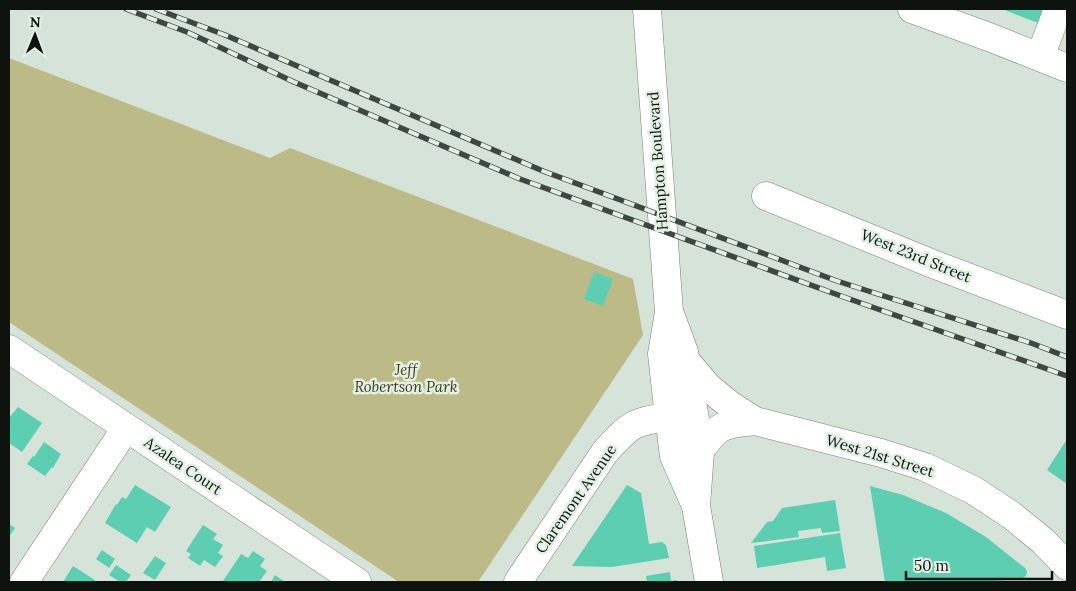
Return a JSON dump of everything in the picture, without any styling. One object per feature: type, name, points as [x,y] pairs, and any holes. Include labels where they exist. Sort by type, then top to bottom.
[{"type":"street","name":"Hampton Boulevard","points":[[647,9],[669,312],[662,354],[674,456],[696,506]]},
{"type":"street","points":[[912,9],[1067,68]]},
{"type":"street","points":[[1040,57],[1058,9]]},
{"type":"street","name":"West 23rd Street","points":[[766,196],[933,264],[1067,315]]},
{"type":"street","name":"Hampton Boulevard","points":[[669,312],[684,352],[700,451],[696,506],[709,582]]},
{"type":"street","name":"Azalea Court","points":[[9,349],[357,582]]},
{"type":"street","name":"West 21st Street","points":[[685,360],[708,387],[730,405],[755,421],[881,453],[925,467],[973,490],[1012,514],[1043,541],[1067,566]]},
{"type":"street","name":"Claremont Avenue","points":[[518,582],[605,452],[622,434],[635,424],[669,417]]},
{"type":"street","name":"West 21st Street","points":[[700,451],[711,436],[720,428],[730,424],[755,421]]},
{"type":"street","points":[[24,582],[126,428]]},
{"type":"green space","name":"Jeff Robertson Park","points":[[9,58],[270,158],[290,148],[633,279],[643,335],[478,582],[399,582],[9,322]]},
{"type":"building","points":[[1002,9],[1053,9],[1046,26]]},
{"type":"building","points":[[594,272],[613,279],[603,306],[584,299]]},
{"type":"building","points":[[18,407],[42,423],[22,452],[9,443],[9,418]]},
{"type":"building","points":[[1067,439],[1067,484],[1047,470]]},
{"type":"building","points":[[44,442],[61,454],[53,468],[45,476],[27,464]]},
{"type":"building","points":[[135,485],[171,507],[155,532],[147,527],[137,543],[105,523],[116,504],[122,497],[126,499]]},
{"type":"building","points":[[627,485],[641,493],[649,544],[662,542],[666,545],[669,558],[612,567],[572,566]]},
{"type":"building","points":[[870,486],[903,495],[946,513],[986,537],[1025,568],[1027,571],[1026,576],[1021,579],[976,582],[885,582]]},
{"type":"building","points":[[835,500],[840,531],[822,533],[821,528],[798,531],[799,537],[751,543],[767,522],[773,521],[782,508]]},
{"type":"building","points":[[9,524],[15,528],[9,537]]},
{"type":"building","points":[[203,525],[217,534],[213,539],[223,545],[218,553],[223,556],[215,567],[204,560],[200,566],[188,558],[191,554],[186,551]]},
{"type":"building","points":[[840,533],[846,568],[827,571],[825,557],[757,568],[754,546]]},
{"type":"building","points":[[102,550],[115,559],[109,568],[96,559]]},
{"type":"building","points":[[253,551],[265,559],[260,566],[267,571],[259,582],[223,581],[241,554],[248,558]]},
{"type":"building","points":[[155,556],[166,563],[155,580],[143,573]]},
{"type":"building","points":[[116,565],[131,575],[126,582],[120,582],[109,575]]},
{"type":"building","points":[[73,566],[95,580],[93,582],[63,582]]},
{"type":"building","points":[[670,572],[671,581],[677,580],[677,582],[647,582],[646,576]]},
{"type":"building","points":[[275,575],[285,582],[271,582]]},
{"type":"railway","points":[[126,9],[187,32],[294,82],[520,179],[1067,376]]},
{"type":"railway","points":[[156,9],[225,35],[543,171],[837,281],[1031,343],[1067,357]]}]
